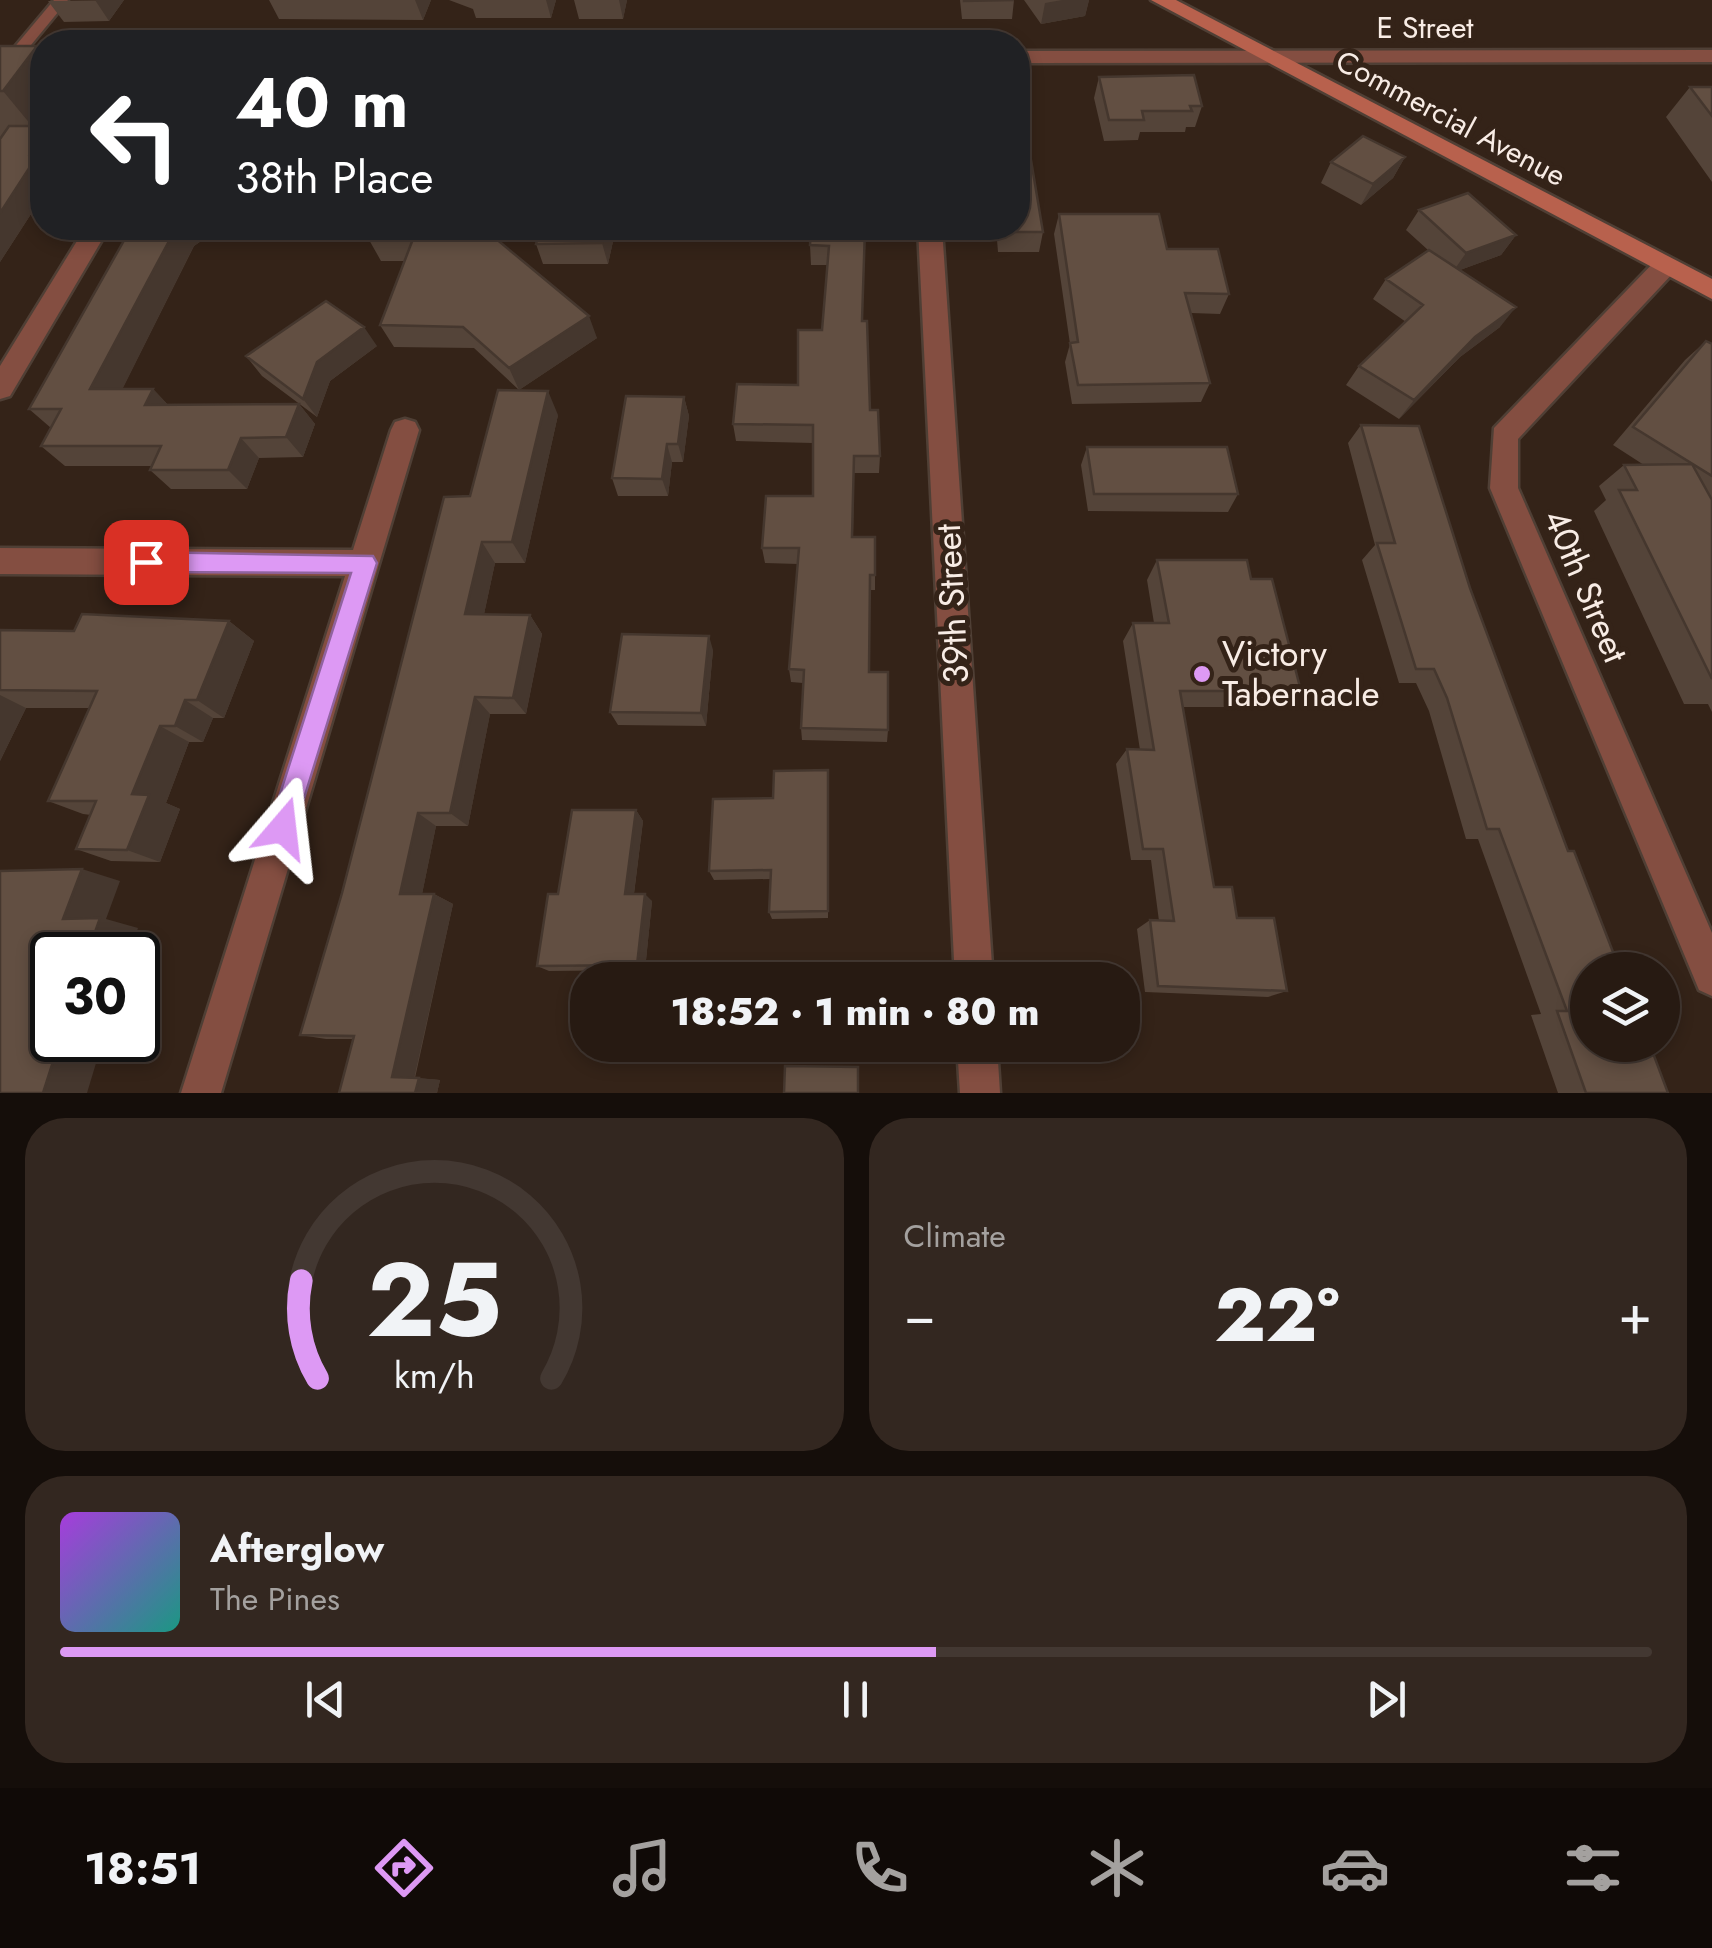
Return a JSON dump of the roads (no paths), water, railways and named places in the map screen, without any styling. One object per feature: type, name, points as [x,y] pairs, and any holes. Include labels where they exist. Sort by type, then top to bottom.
[{"type":"street","name":"Commercial Avenue","points":[[1161,0],[1712,290]]},
{"type":"street","name":"E Street","points":[[1030,57],[1712,56]]},
{"type":"street","points":[[0,389],[90,240]]},
{"type":"street","name":"39th Street","points":[[931,240],[973,962]]},
{"type":"street","name":"40th Street","points":[[1666,266],[1504,436],[1504,488],[1712,976]]},
{"type":"street","points":[[200,1093],[405,430]]},
{"type":"street","points":[[0,562],[365,563]]},
{"type":"street","points":[[979,1062],[980,1093]]},
{"type":"lane","points":[[33,30],[61,0]]},
{"type":"lane","points":[[6,59],[30,33]]},
{"type":"place","name":"Victory Tabernacle","points":[[1202,674]]}]
